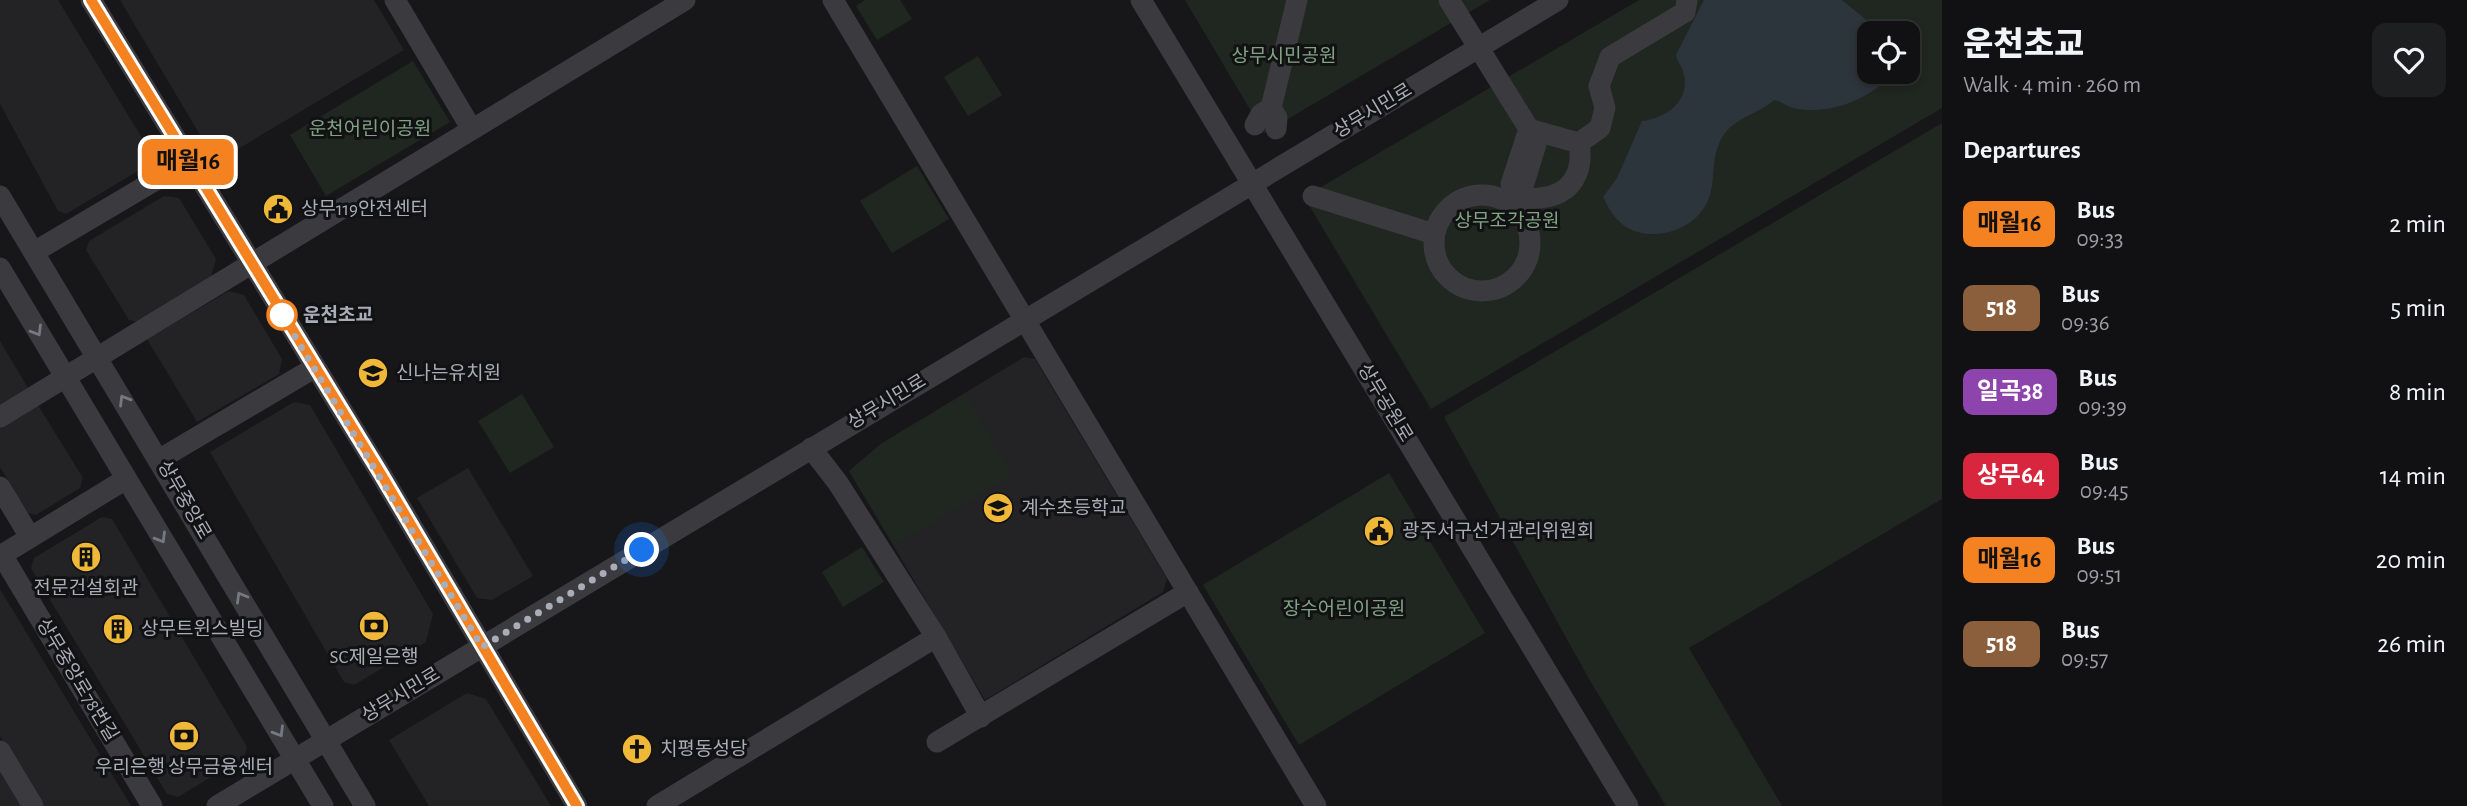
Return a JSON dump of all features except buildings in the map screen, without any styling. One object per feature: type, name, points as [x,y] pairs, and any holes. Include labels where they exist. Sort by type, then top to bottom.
[{"type":"street","points":[[91,0],[577,806]]},
{"type":"street","points":[[395,0],[471,128]]},
{"type":"street","points":[[0,417],[685,0]]},
{"type":"street","points":[[833,0],[1317,806]]},
{"type":"street","name":"상무공원로","points":[[1141,0],[1628,806]]},
{"type":"street","points":[[1276,129],[1277,118],[1271,108],[1297,0]]},
{"type":"street","points":[[1449,0],[1532,138],[1514,199],[1528,228],[1531,244],[1528,260],[1520,274],[1507,285],[1492,291],[1476,292],[1461,287],[1448,278],[1438,265],[1433,250],[1434,234],[1444,213],[1463,198],[1479,194],[1514,199],[1539,198],[1560,193],[1573,182],[1581,165],[1579,146]]},
{"type":"street","name":"상무시민로","points":[[217,806],[1558,0]]},
{"type":"street","points":[[1579,146],[1600,128],[1605,108],[1599,86],[1610,57],[1685,12],[1687,0]]},
{"type":"street","points":[[1255,125],[1261,114],[1271,108]]},
{"type":"street","points":[[1532,138],[1579,146]]},
{"type":"street","points":[[34,252],[188,161]]},
{"type":"street","name":"상무중앙로","points":[[0,196],[160,458],[365,806]]},
{"type":"street","points":[[1313,196],[1434,234]]},
{"type":"street","name":"상무중앙로","points":[[1,272],[323,806]]},
{"type":"street","points":[[160,458],[314,368]]},
{"type":"street","points":[[811,448],[838,482],[936,637],[981,716]]},
{"type":"street","name":"상무중앙로78번길","points":[[126,479],[1,555],[152,806]]},
{"type":"street","points":[[0,487],[30,537]]},
{"type":"street","points":[[937,742],[1188,592]]},
{"type":"street","points":[[657,806],[936,637]]},
{"type":"street","points":[[0,751],[33,806]]},
{"type":"shaded area","points":[[0,0],[58,0],[153,156],[148,165],[66,214],[58,211],[0,104]]},
{"type":"shaded area","points":[[120,0],[374,0],[404,50],[216,162]]},
{"type":"shaded area","points":[[1704,0],[1842,0],[1868,21],[1857,21],[1857,84],[1882,84],[1862,97],[1821,110],[1794,108],[1774,100],[1736,123],[1725,133],[1717,148],[1710,195],[1701,212],[1678,229],[1660,234],[1642,233],[1621,223],[1603,197],[1617,178],[1642,121],[1668,112],[1681,99],[1685,81],[1676,55]]},
{"type":"shaded area","points":[[164,196],[179,198],[216,259],[211,278],[138,322],[129,320],[86,250],[89,241]]},
{"type":"shaded area","points":[[229,291],[244,295],[282,359],[279,374],[197,422],[147,339]]},
{"type":"shaded area","points":[[0,341],[28,388],[0,405]]},
{"type":"shaded area","name":"계수초등학교","points":[[1024,357],[1035,359],[1167,579],[1163,592],[985,700],[849,471],[882,443]]},
{"type":"shaded area","points":[[36,402],[83,478],[80,488],[36,515],[28,513],[0,467],[0,424]]},
{"type":"shaded area","points":[[294,402],[310,405],[433,614],[426,642],[354,685],[344,682],[210,452]]},
{"type":"shaded area","points":[[468,468],[533,576],[492,600],[477,598],[417,498]]},
{"type":"shaded area","points":[[102,517],[112,519],[247,747],[244,757],[178,797],[167,794],[31,568],[34,558]]},
{"type":"shaded area","points":[[0,589],[131,806],[43,806],[0,736]]},
{"type":"shaded area","points":[[467,693],[486,699],[551,806],[429,806],[389,740]]},
{"type":"shaded area","points":[[0,770],[22,806],[0,806]]},
{"type":"green space","points":[[865,0],[900,0],[912,19],[877,40],[856,6]]},
{"type":"green space","name":"상무시민공원","points":[[1185,0],[1490,0],[1264,133]]},
{"type":"green space","name":"상무조각공원","points":[[1639,0],[1942,0],[1942,108],[1431,409],[1304,197]]},
{"type":"green space","points":[[978,56],[1002,95],[968,116],[944,77]]},
{"type":"green space","name":"운천어린이공원","points":[[413,61],[450,122],[326,196],[290,135]]},
{"type":"green space","points":[[1942,123],[1942,499],[1689,648],[1782,806],[1666,806],[1589,679],[1444,417]]},
{"type":"green space","points":[[917,166],[949,219],[892,253],[860,201]]},
{"type":"green space","points":[[522,394],[554,447],[510,473],[478,421]]},
{"type":"green space","points":[[965,394],[1012,476],[894,545],[849,471],[882,443]]},
{"type":"green space","name":"장수어린이공원","points":[[1389,473],[1485,633],[1299,745],[1203,585]]},
{"type":"green space","points":[[862,547],[884,582],[843,607],[822,572]]},
{"type":"bus line","name":"매월16","points":[[91,0],[363,449],[381,474],[577,806]]},
{"type":"place","name":"상무119안전센터","points":[[278,209]]},
{"type":"place","name":"운천초교","points":[[282,315]]},
{"type":"place","name":"신나는유치원","points":[[373,373]]},
{"type":"place","name":"계수초등학교","points":[[998,508]]},
{"type":"place","name":"광주서구선거관리위원회","points":[[1379,531]]},
{"type":"place","name":"전문건설회관","points":[[86,557]]},
{"type":"place","name":"SC제일은행","points":[[374,626]]},
{"type":"place","name":"상무트윈스빌딩","points":[[118,629]]},
{"type":"place","name":"우리은행 상무금융센터","points":[[184,736]]},
{"type":"place","name":"치평동성당","points":[[637,749]]},
{"type":"route","points":[[282,315],[381,474],[482,647],[642,550]]}]
